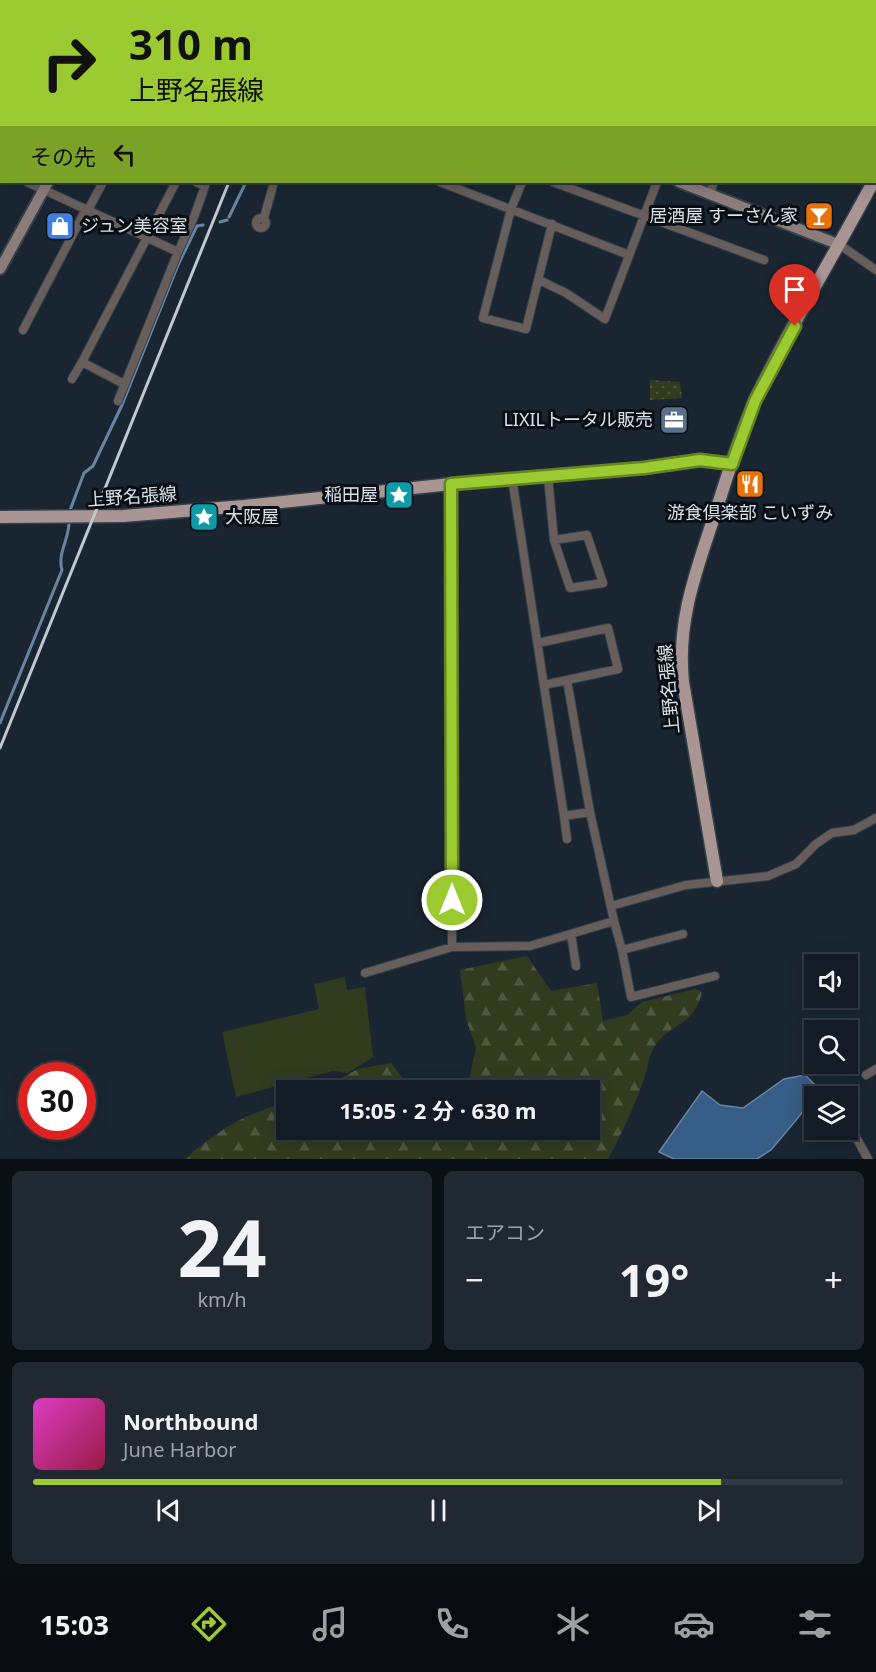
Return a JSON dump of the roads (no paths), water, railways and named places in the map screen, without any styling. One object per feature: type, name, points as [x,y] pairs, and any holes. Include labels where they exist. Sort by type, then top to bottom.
[{"type":"main road","name":"上野名張線","points":[[717,881],[692,742],[681,654],[684,615],[732,464],[759,392],[871,183]]},
{"type":"main road","name":"上野名張線","points":[[0,517],[133,516],[512,478],[644,468],[700,460],[732,464]]},
{"type":"street","points":[[23,330],[102,183]]},
{"type":"street","points":[[72,380],[175,183]]},
{"type":"street","points":[[118,401],[194,217],[205,186],[198,183]]},
{"type":"street","points":[[264,218],[274,183]]},
{"type":"street","points":[[443,183],[630,255]]},
{"type":"street","points":[[522,183],[511,209],[483,318],[526,328],[552,224]]},
{"type":"street","points":[[556,183],[764,260]]},
{"type":"street","points":[[539,280],[566,293],[604,319],[657,183]]},
{"type":"street","points":[[682,183],[840,245],[876,270]]},
{"type":"street","points":[[710,193],[714,183]]},
{"type":"street","points":[[0,269],[46,185],[87,209],[178,252]]},
{"type":"street","points":[[82,362],[124,384]]},
{"type":"street","points":[[548,476],[554,540],[570,588],[603,583],[587,536],[554,540]]},
{"type":"street","points":[[512,478],[567,839]]},
{"type":"street","points":[[451,484],[452,946]]},
{"type":"street","points":[[538,643],[608,628],[618,669],[544,685]]},
{"type":"street","points":[[567,680],[590,812],[631,997],[715,976]]},
{"type":"street","points":[[564,816],[590,812]]},
{"type":"street","points":[[611,906],[668,889],[717,881],[760,878],[774,874],[796,864],[816,844],[832,833],[854,830],[876,818]]},
{"type":"street","points":[[365,973],[452,946],[530,946],[614,921]]},
{"type":"street","points":[[571,934],[576,966]]},
{"type":"street","points":[[622,950],[683,934]]},
{"type":"street","points":[[857,1140],[867,1159],[876,1153]]},
{"type":"water","points":[[805,1075],[815,1086],[804,1086],[804,1110],[771,1150],[757,1159],[674,1159],[659,1152],[702,1091],[720,1105],[743,1108],[784,1079]]},
{"type":"waterway","points":[[229,217],[246,183]]},
{"type":"waterway","points":[[220,222],[227,220]]},
{"type":"waterway","points":[[69,513],[84,473],[93,466],[122,405],[178,265],[197,226],[203,225]]},
{"type":"waterway","points":[[0,723],[62,570],[61,557],[69,520]]},
{"type":"railway","points":[[0,748],[229,183]]},
{"type":"place","name":"居酒屋 すーさん家","points":[[819,216]]},
{"type":"place","name":"ジュン美容室","points":[[60,226]]},
{"type":"place","name":"LIXILトータル販売","points":[[674,420]]},
{"type":"place","name":"游食倶楽部 こいずみ","points":[[750,484]]},
{"type":"place","name":"稲田屋","points":[[399,495]]},
{"type":"place","name":"大阪屋","points":[[204,517]]}]
